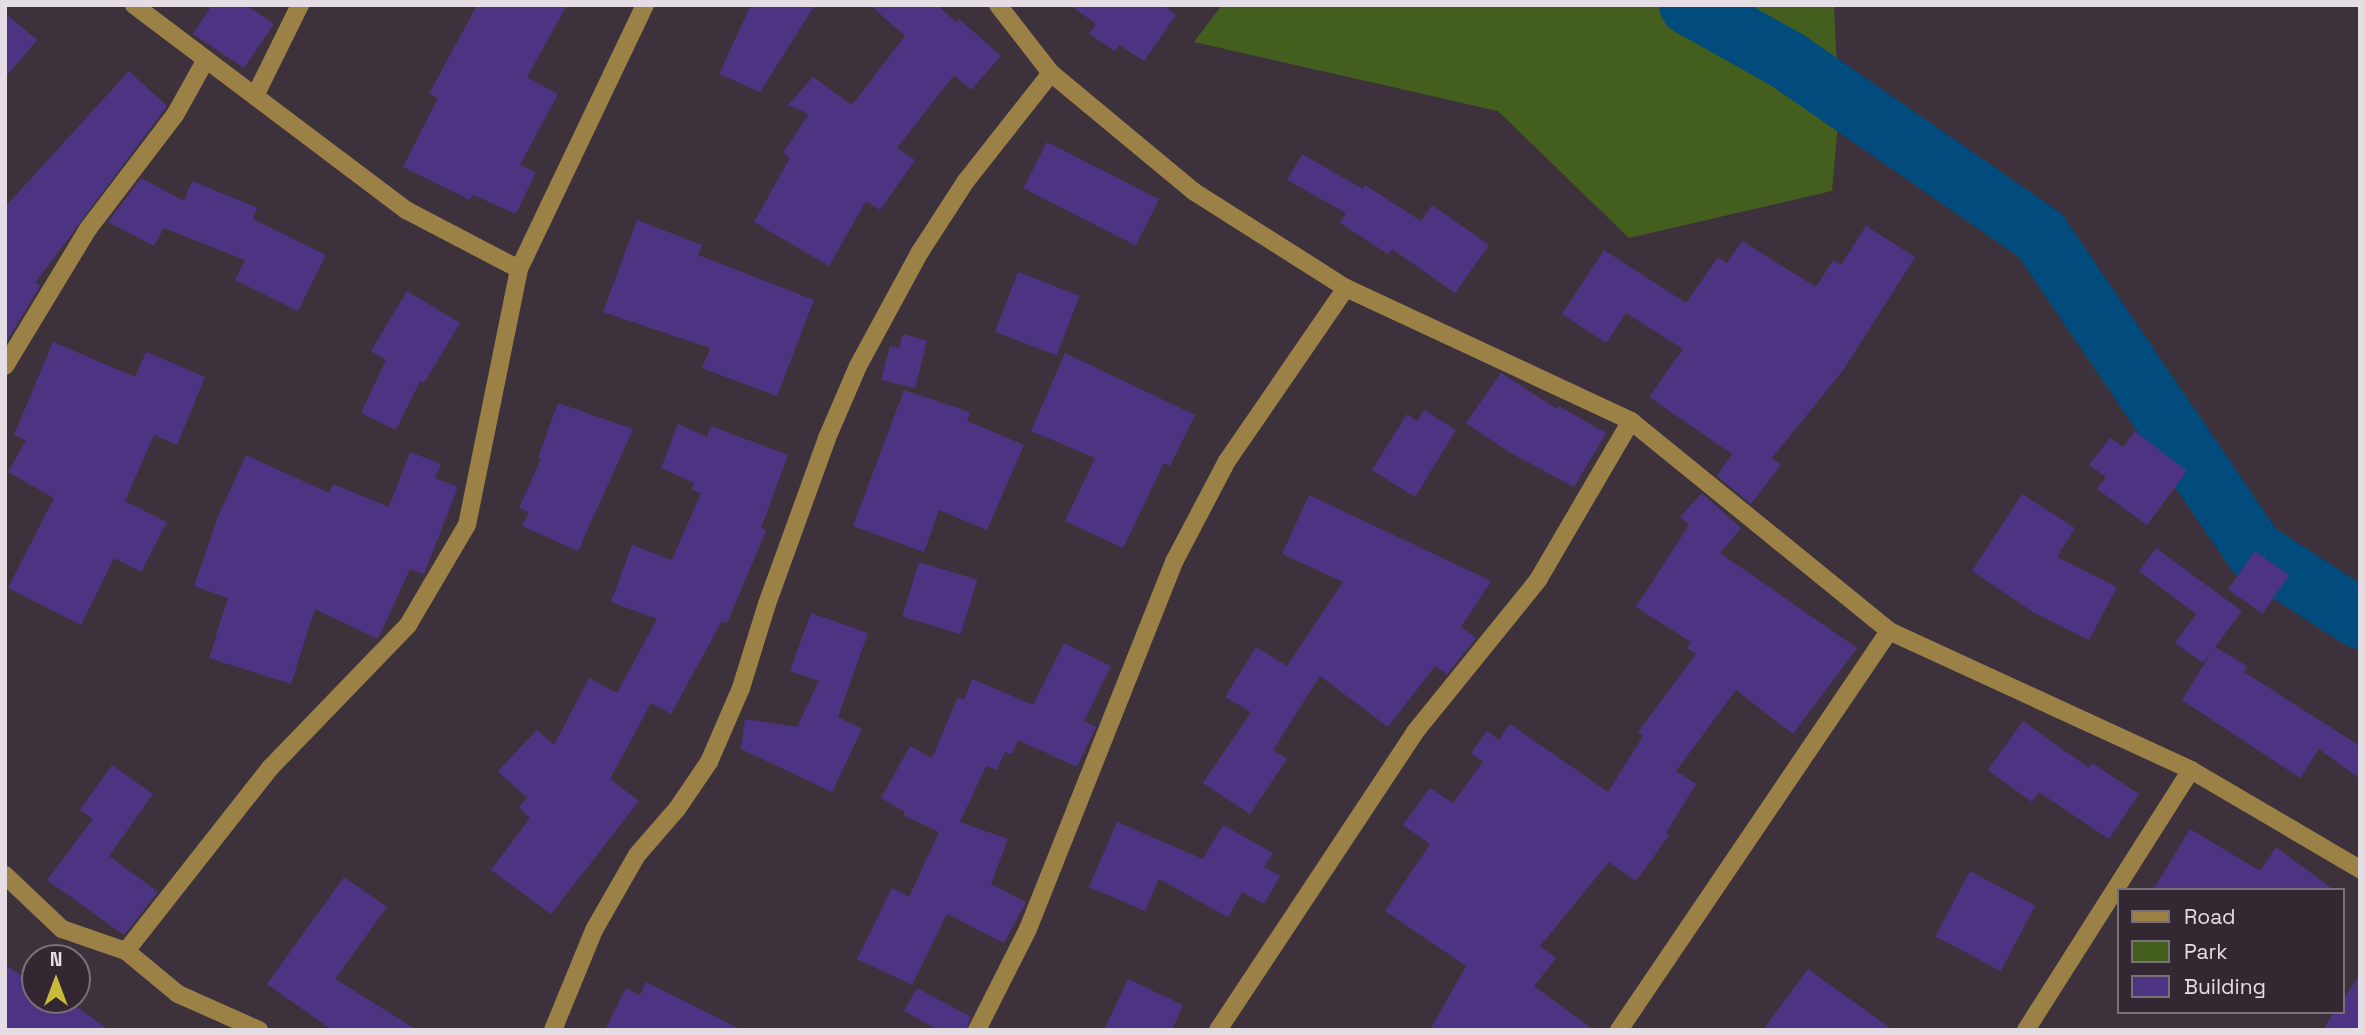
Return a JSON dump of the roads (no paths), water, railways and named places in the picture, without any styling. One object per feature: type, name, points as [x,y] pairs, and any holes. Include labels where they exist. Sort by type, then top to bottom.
[{"type":"street","points":[[134,5],[406,211],[519,270]]},
{"type":"street","points":[[255,96],[300,5]]},
{"type":"street","points":[[126,951],[271,766],[408,625],[467,525],[519,270],[645,5]]},
{"type":"street","points":[[998,5],[1051,73],[1192,191],[1346,288],[1631,421],[1889,631],[2191,770],[2360,869]]},
{"type":"street","points":[[5,366],[88,229],[175,115],[205,61]]},
{"type":"street","points":[[553,1030],[594,930],[637,855],[677,809],[709,762],[741,688],[767,604],[827,438],[858,366],[920,252],[966,181],[1051,73]]},
{"type":"street","points":[[977,1030],[1028,929],[1175,560],[1227,461],[1346,288]]},
{"type":"street","points":[[1218,1030],[1415,732],[1538,580],[1631,421]]},
{"type":"street","points":[[1619,1030],[1889,631]]},
{"type":"street","points":[[2116,888],[2191,770]]},
{"type":"street","points":[[5,875],[62,929],[126,951],[178,994],[259,1030]]},
{"type":"street","points":[[2026,1030],[2116,888]]},
{"type":"waterway","points":[[1689,5],[1787,60],[2040,235],[2255,551],[2360,619]]}]
